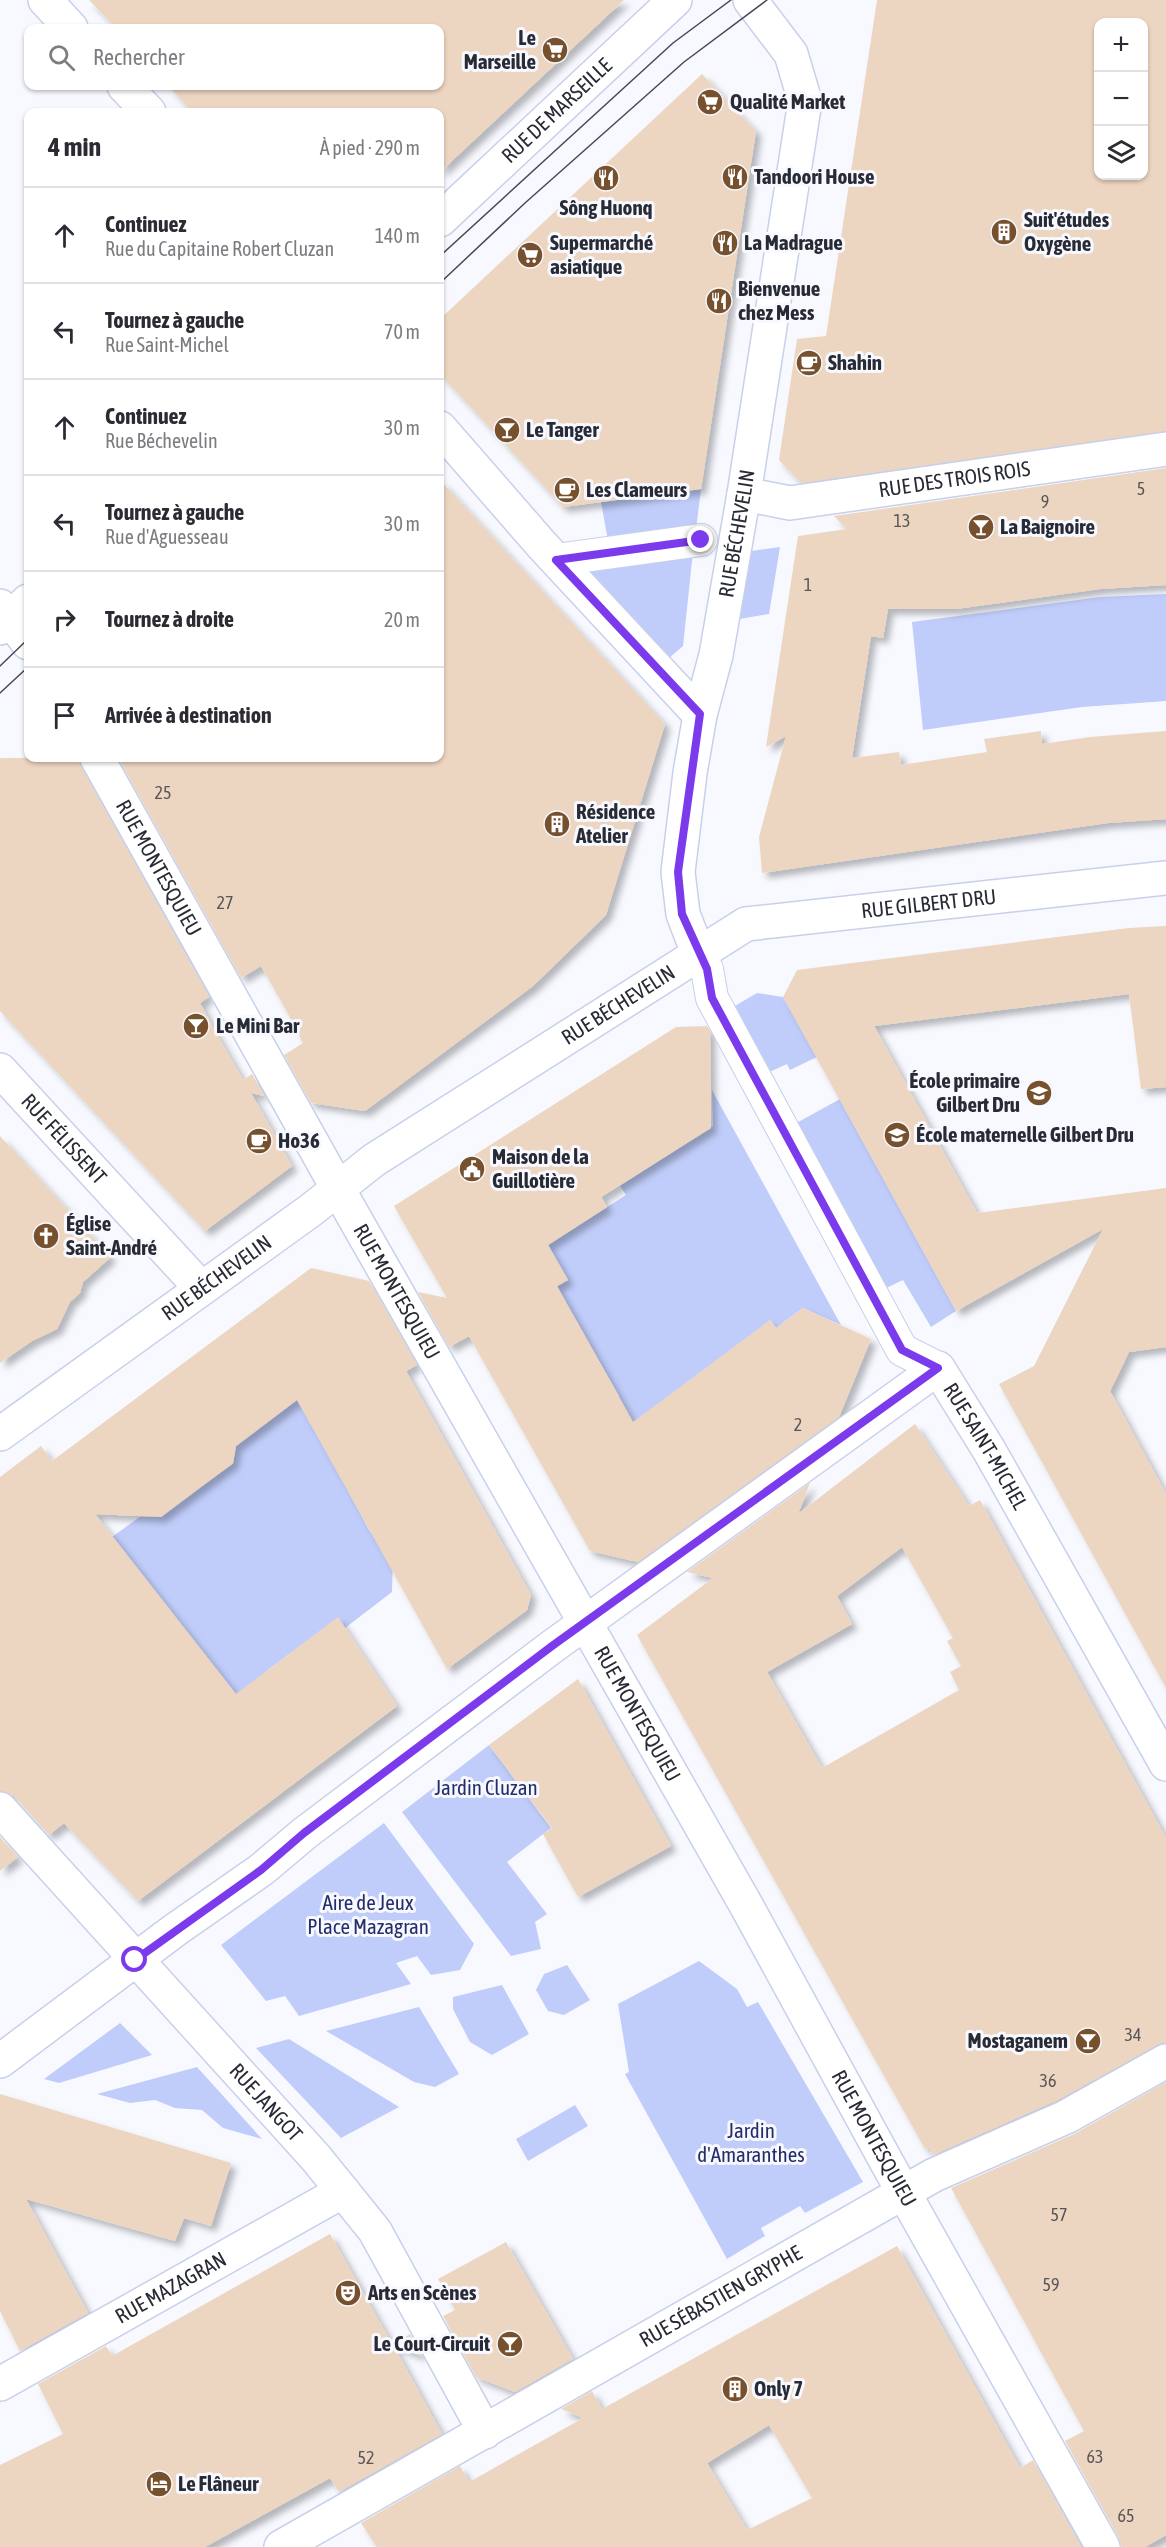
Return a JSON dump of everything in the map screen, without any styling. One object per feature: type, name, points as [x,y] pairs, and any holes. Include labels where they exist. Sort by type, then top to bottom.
[{"type":"street","points":[[45,0],[68,24]]},
{"type":"street","name":"RUE DE MARSEILLE","points":[[444,216],[675,0]]},
{"type":"street","name":"RUE BÉCHEVELIN","points":[[0,1434],[338,1189],[374,1160],[698,953],[682,914],[678,872],[690,773],[700,714],[716,655],[744,494],[805,101],[791,54],[750,0]]},
{"type":"street","points":[[128,90],[145,108]]},
{"type":"street","points":[[444,433],[556,560],[700,714]]},
{"type":"street","name":"RUE DES TROIS ROIS","points":[[744,494],[790,503],[1166,449]]},
{"type":"street","points":[[556,560],[701,540]]},
{"type":"street","name":"RUE MONTESQUIEU","points":[[99,762],[338,1189],[746,1905],[1103,2547]]},
{"type":"street","name":"RUE GILBERT DRU","points":[[698,953],[746,924],[1166,878]]},
{"type":"street","name":"RUE SAINT-MICHEL","points":[[698,953],[707,969],[712,998],[902,1350],[938,1368],[989,1450],[1166,1764]]},
{"type":"street","name":"RUE FÉLISSENT","points":[[0,1070],[201,1288]]},
{"type":"street","points":[[0,2061],[261,1870],[304,1833],[585,1624],[938,1368]]},
{"type":"street","name":"RUE JANGOT","points":[[0,1809],[343,2191],[375,2231],[484,2432]]},
{"type":"street","name":"RUE SÉBASTIEN GRYPHE","points":[[281,2547],[326,2537],[484,2432],[934,2175],[1066,2117],[1166,2061]]},
{"type":"street","name":"RUE MAZAGRAN","points":[[0,2384],[343,2191]]},
{"type":"green space","points":[[701,489],[696,530],[608,541],[601,502]]},
{"type":"green space","points":[[780,547],[769,614],[734,620],[744,552]]},
{"type":"green space","points":[[693,552],[683,646],[668,659],[580,567]]},
{"type":"green space","points":[[1166,594],[1166,701],[1082,707],[923,730],[912,622],[1100,597]]},
{"type":"green space","points":[[757,993],[783,997],[817,1057],[790,1070],[787,1064],[763,1075],[728,1010]]},
{"type":"green space","points":[[712,1090],[841,1325],[803,1308],[776,1328],[770,1320],[641,1434],[623,1424],[619,1396],[577,1322],[551,1290],[568,1280],[548,1245],[626,1195],[620,1186],[713,1126]]},
{"type":"green space","points":[[840,1099],[956,1311],[931,1327],[903,1280],[880,1291],[791,1126]]},
{"type":"green space","points":[[299,1398],[369,1530],[393,1558],[392,1592],[345,1628],[338,1618],[269,1669],[235,1701],[112,1537],[141,1516],[189,1495],[233,1464],[236,1446]]},
{"type":"green space","name":"Jardin Cluzan","points":[[489,1745],[551,1828],[507,1862],[547,1914],[535,1922],[541,1949],[511,1956],[402,1812]]},
{"type":"green space","name":"Aire de Jeux Place Mazagran","points":[[384,1823],[474,1944],[460,1970],[431,1975],[417,1956],[396,1963],[411,1984],[299,2016],[285,1996],[266,2001],[221,1945]]},
{"type":"green space","name":"Jardin d'Amaranthes","points":[[699,1961],[737,1989],[747,2007],[758,2002],[863,2182],[805,2213],[800,2206],[761,2228],[765,2236],[727,2259],[625,2074],[629,2072],[618,2004]]},
{"type":"green space","points":[[567,1965],[590,2000],[564,2015],[548,2011],[536,1990],[544,1974]]},
{"type":"green space","points":[[502,1985],[529,2034],[492,2055],[470,2042],[453,2009],[453,1997]]},
{"type":"green space","points":[[419,2007],[459,2074],[435,2087],[414,2082],[326,2031]]},
{"type":"green space","points":[[120,2023],[152,2055],[59,2083],[44,2079]]},
{"type":"green space","points":[[289,2039],[399,2107],[341,2138],[256,2048]]},
{"type":"green space","points":[[197,2067],[262,2139],[223,2128],[202,2110],[175,2108],[155,2100],[130,2103],[97,2094]]},
{"type":"green space","points":[[575,2105],[588,2126],[528,2161],[516,2139]]},
{"type":"building","points":[[89,0],[624,0],[444,168],[444,108],[189,108],[172,90],[444,90],[444,24],[112,24]]},
{"type":"building","points":[[877,0],[1166,0],[1166,431],[801,483],[779,460],[797,339],[826,336]]},
{"type":"building","points":[[702,74],[756,131],[701,489],[563,507],[444,378],[444,315]]},
{"type":"building","points":[[1166,468],[1166,585],[1100,589],[956,609],[888,609],[883,638],[871,636],[852,758],[899,752],[901,765],[987,752],[984,739],[1041,731],[1042,744],[1090,737],[1166,731],[1166,819],[1108,823],[762,873],[759,837],[786,736],[766,747],[798,536],[847,529],[834,516]]},
{"type":"building","points":[[444,484],[665,724],[606,915],[533,986],[365,1111],[311,1103],[284,1055],[303,1043],[286,1010],[261,966],[241,978],[120,762],[444,762]]},
{"type":"building","points":[[0,758],[24,758],[24,762],[79,762],[209,997],[200,1003],[219,1038],[243,1080],[252,1074],[264,1096],[251,1093],[292,1166],[205,1231],[0,1011]]},
{"type":"building","points":[[1166,926],[1166,1087],[1141,1089],[1129,994],[874,1026],[977,1213],[1166,1188],[1166,1347],[1129,1352],[1110,1391],[1166,1494],[1166,1688],[999,1384],[1034,1366],[1103,1229],[956,1311],[783,997],[797,970],[1129,928]]},
{"type":"building","points":[[707,1026],[710,1031],[711,1128],[601,1197],[607,1207],[548,1245],[568,1280],[557,1286],[633,1422],[770,1320],[776,1328],[803,1308],[871,1339],[839,1417],[638,1562],[590,1551],[469,1336],[449,1347],[418,1292],[447,1298],[394,1206],[676,1027]]},
{"type":"building","name":"Église Saint-André","points":[[0,1136],[111,1257],[83,1282],[80,1293],[70,1302],[57,1329],[32,1341],[0,1363]]},
{"type":"building","points":[[311,1268],[369,1281],[417,1365],[406,1371],[531,1595],[527,1610],[447,1669],[297,1400],[236,1446],[233,1463],[161,1517],[95,1514],[236,1694],[338,1617],[397,1706],[138,1901],[64,1823],[49,1835],[14,1796],[0,1791],[0,1477],[41,1446],[52,1461]]},
{"type":"building","points":[[915,1424],[969,1506],[980,1500],[1166,1838],[1166,2042],[1058,2100],[933,2155],[929,2147],[925,2149],[637,1635],[713,1578],[687,1572],[810,1483],[798,1514]],"holes":[[[902,1547],[953,1638],[947,1641],[961,1666],[950,1672],[959,1690],[822,1768],[767,1672],[852,1624],[837,1596]]]},
{"type":"building","points":[[578,1679],[671,1846],[578,1897],[543,1834],[552,1828],[489,1745]]},
{"type":"building","points":[[0,1837],[18,1857],[0,1871]]},
{"type":"building","points":[[1166,2082],[1166,2535],[1145,2547],[1122,2547],[1065,2441],[1084,2431],[951,2188],[1074,2134]]},
{"type":"building","points":[[0,2094],[231,2163],[211,2226],[184,2218],[175,2241],[26,2199],[88,2313],[20,2351],[0,2311]]},
{"type":"building","points":[[330,2234],[392,2344],[410,2334],[422,2356],[393,2345],[442,2434],[339,2492],[330,2478],[205,2547],[0,2547],[0,2465],[63,2434],[38,2384],[106,2346],[112,2356]]},
{"type":"building","points":[[506,2242],[573,2359],[515,2392],[476,2377],[443,2316],[455,2310],[438,2279]]},
{"type":"building","points":[[897,2246],[1020,2468],[1033,2460],[1081,2547],[377,2547],[361,2523],[460,2466],[469,2482],[583,2418],[561,2409],[592,2391],[602,2409]],"holes":[[[769,2425],[812,2498],[747,2530],[707,2463]]]},
{"type":"tram line","points":[[444,252],[673,43],[731,0]]},
{"type":"tram line","points":[[444,279],[525,203],[684,62],[767,0]]},
{"type":"tram line","points":[[0,666],[24,643]]},
{"type":"tram line","points":[[0,693],[24,671]]},
{"type":"place","name":"Le Marseille","points":[[555,50]]},
{"type":"place","name":"Qualité Market","points":[[710,102]]},
{"type":"place","name":"Tandoori House","points":[[735,177]]},
{"type":"place","name":"Sông Huonq","points":[[606,178]]},
{"type":"place","name":"Suit'études Oxygène","points":[[1004,232]]},
{"type":"place","name":"La Madrague","points":[[725,243]]},
{"type":"place","name":"Supermarché asiatique","points":[[530,255]]},
{"type":"place","name":"Bienvenue chez Mess","points":[[719,301]]},
{"type":"place","name":"Shahin","points":[[809,363]]},
{"type":"place","name":"Le Tanger","points":[[507,430]]},
{"type":"place","name":"Les Clameurs","points":[[567,490]]},
{"type":"place","name":"La Baignoire","points":[[981,527]]},
{"type":"place","name":"Résidence Atelier","points":[[557,824]]},
{"type":"place","name":"Le Mini Bar","points":[[196,1026]]},
{"type":"place","name":"École primaire Gilbert Dru","points":[[1039,1093]]},
{"type":"place","name":"École maternelle Gilbert Dru","points":[[897,1135]]},
{"type":"place","name":"Ho36","points":[[259,1141]]},
{"type":"place","name":"Maison de la Guillotière","points":[[472,1169]]},
{"type":"place","name":"Église Saint-André","points":[[46,1236]]},
{"type":"place","name":"Mostaganem","points":[[1088,2041]]},
{"type":"place","name":"Arts en Scènes","points":[[348,2293]]},
{"type":"place","name":"Le Court-Circuit","points":[[510,2344]]},
{"type":"place","name":"Only 7","points":[[735,2389]]},
{"type":"place","name":"Le Flâneur","points":[[159,2484]]},
{"type":"route","points":[[135,1960],[261,1870],[304,1833],[552,1646],[938,1368],[902,1350],[712,998],[707,969],[682,914],[678,872],[700,714],[556,560],[701,540]]}]
